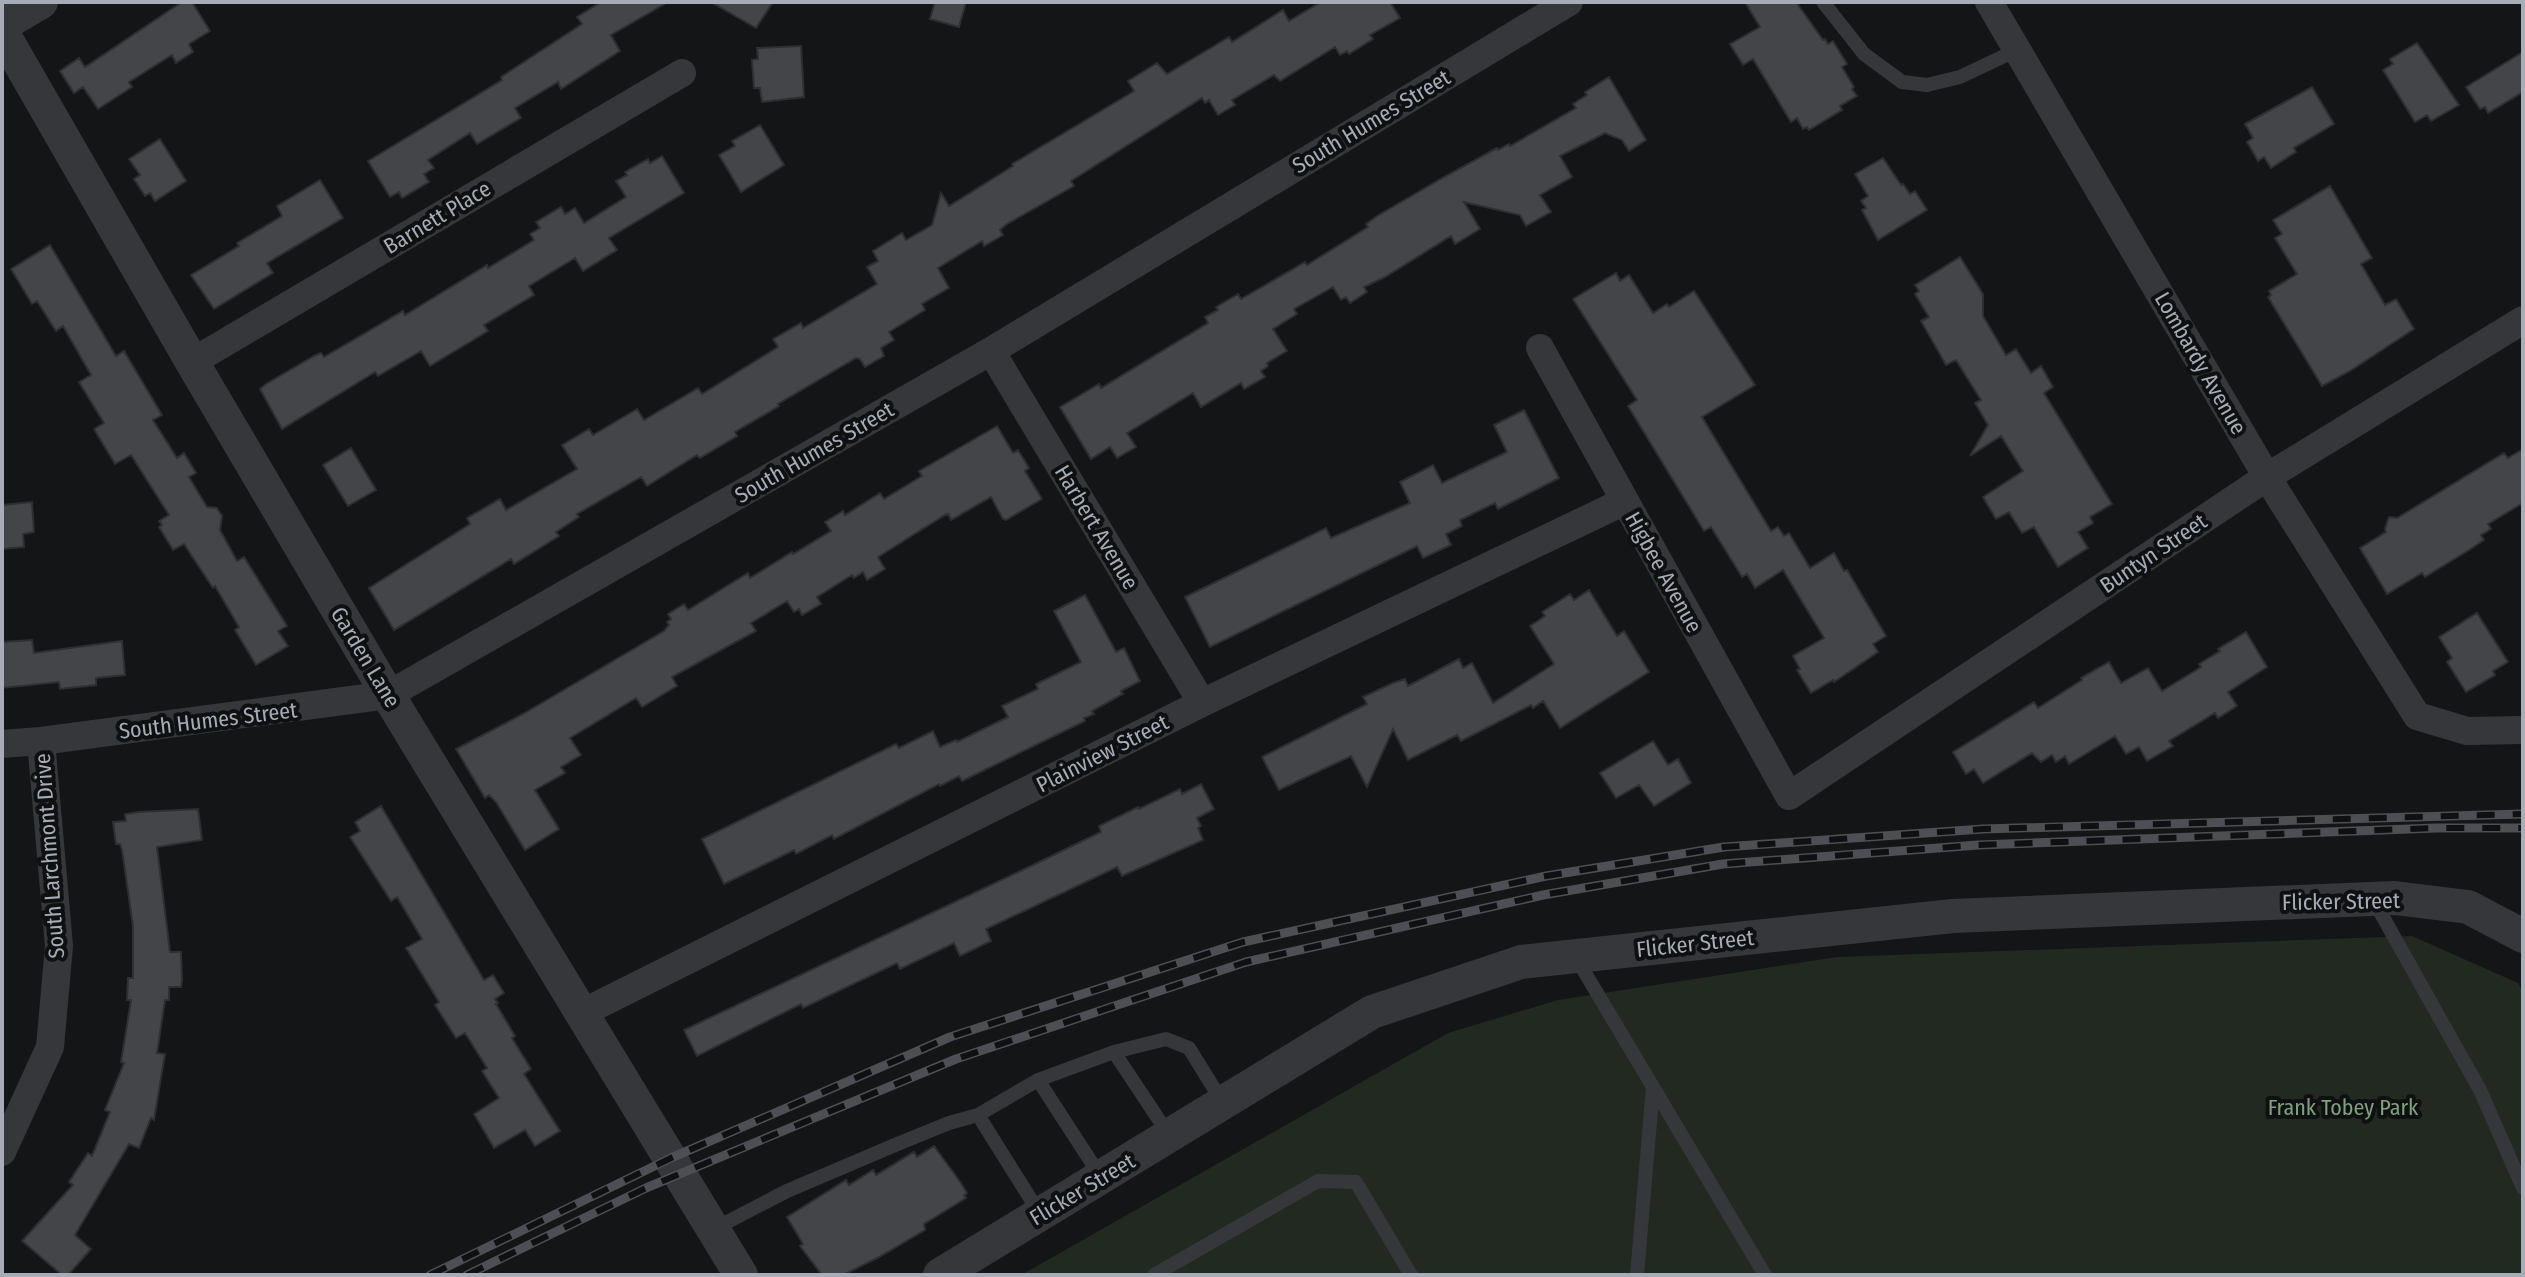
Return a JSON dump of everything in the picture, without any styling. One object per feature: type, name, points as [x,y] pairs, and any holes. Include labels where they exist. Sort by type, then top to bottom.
[{"type":"street","points":[[2,25],[41,2]]},
{"type":"street","name":"South Humes Street","points":[[2,744],[388,695],[991,351],[1569,2]]},
{"type":"street","name":"Lombardy Avenue","points":[[1989,2],[2267,477],[2417,716],[2467,731],[2523,730]]},
{"type":"street","name":"Garden Lane","points":[[2,32],[388,695],[741,1275]]},
{"type":"street","name":"Barnett Place","points":[[192,362],[682,73]]},
{"type":"street","name":"Buntyn Street","points":[[1789,796],[2267,477],[2523,320]]},
{"type":"street","name":"Higbee Avenue","points":[[1540,348],[1789,796]]},
{"type":"street","name":"Harbert Avenue","points":[[991,351],[1202,703]]},
{"type":"street","name":"Plainview Street","points":[[582,1013],[1202,703],[1625,501]]},
{"type":"street","name":"South Larchmont Drive","points":[[2,1152],[50,1047],[57,975],[59,946],[41,741]]},
{"type":"street","name":"Flicker Street","points":[[940,1275],[1372,1012],[1521,962],[1953,916],[2395,898],[2468,907],[2523,936]]},
{"type":"lane","points":[[1823,2],[1864,54],[1902,82],[1927,85],[1960,77],[2017,50]]},
{"type":"lane","points":[[2372,899],[2480,1090],[2523,1188]]},
{"type":"lane","points":[[1575,956],[1765,1275]]},
{"type":"lane","points":[[713,1229],[787,1191],[949,1123],[978,1115],[1038,1080],[1114,1052],[1166,1039],[1189,1048],[1223,1103]]},
{"type":"lane","points":[[1114,1052],[1169,1136]]},
{"type":"lane","points":[[1038,1080],[1101,1177]]},
{"type":"lane","points":[[1637,1275],[1653,1087]]},
{"type":"lane","points":[[978,1115],[1040,1214]]},
{"type":"lane","points":[[1154,1275],[1318,1181],[1356,1182],[1411,1275]]},
{"type":"green space","name":"Frank Tobey Park","points":[[2412,936],[2518,983],[2523,992],[2523,1275],[1021,1275],[1448,1033],[1558,1000],[1837,957]]},
{"type":"building","points":[[182,2],[192,2],[210,31],[189,44],[193,52],[176,63],[172,55],[129,82],[132,87],[98,109],[83,87],[74,93],[60,71],[79,58],[85,67]]},
{"type":"building","points":[[601,2],[668,2],[611,35],[620,51],[561,89],[558,82],[515,108],[521,118],[477,144],[470,133],[428,160],[434,168],[424,174],[429,182],[402,198],[399,192],[390,197],[368,161],[502,80],[501,77],[582,24],[577,17]]},
{"type":"building","points":[[711,2],[773,2],[756,28]]},
{"type":"building","points":[[935,2],[966,2],[959,27],[930,19]]},
{"type":"building","points":[[1321,2],[1390,2],[1400,18],[1370,35],[1373,39],[1349,54],[1347,51],[1340,55],[1335,47],[1280,81],[1274,75],[1232,100],[1235,105],[1218,115],[1209,100],[1205,103],[1202,98],[1071,181],[1074,186],[1007,224],[1000,230],[1003,235],[984,246],[982,241],[938,268],[949,288],[922,304],[925,310],[889,332],[894,340],[881,348],[884,356],[865,367],[856,358],[735,432],[737,436],[700,458],[697,455],[647,486],[641,477],[577,514],[579,517],[556,532],[559,536],[514,564],[511,559],[394,630],[369,588],[470,524],[467,518],[500,499],[506,510],[577,469],[562,445],[589,429],[593,435],[637,409],[644,420],[698,388],[702,394],[778,347],[773,339],[801,323],[803,328],[877,284],[867,267],[878,261],[873,251],[902,233],[906,240],[932,225],[941,193],[949,206],[1012,164],[1134,91],[1128,81],[1157,63],[1167,74],[1229,37],[1232,42],[1283,10],[1289,21]]},
{"type":"building","points":[[1745,2],[1796,2],[1823,40],[1828,44],[1833,41],[1847,64],[1842,67],[1857,96],[1840,106],[1842,110],[1809,130],[1807,127],[1803,129],[1797,118],[1791,122],[1753,59],[1743,65],[1730,44],[1760,27]]},
{"type":"building","points":[[2417,43],[2459,105],[2431,121],[2427,115],[2415,122],[2383,70],[2393,64],[2390,59]]},
{"type":"building","points":[[801,46],[804,97],[762,102],[760,88],[754,88],[752,60],[758,59],[757,48]]},
{"type":"building","points":[[2523,52],[2523,92],[2488,113],[2485,107],[2480,109],[2466,87]]},
{"type":"building","points":[[1609,77],[1646,140],[1629,151],[1622,140],[1605,133],[1560,156],[1572,177],[1540,195],[1551,212],[1526,226],[1520,215],[1464,202],[1480,229],[1455,244],[1451,236],[1364,287],[1367,292],[1350,303],[1346,297],[1341,300],[1333,287],[1294,309],[1297,314],[1273,329],[1287,351],[1267,363],[1268,366],[1261,371],[1265,377],[1244,389],[1241,383],[1201,407],[1193,393],[1127,433],[1136,447],[1117,458],[1110,447],[1091,459],[1060,407],[1099,384],[1101,388],[1208,323],[1205,317],[1238,294],[1241,299],[1305,262],[1307,265],[1368,227],[1366,224],[1377,216],[1497,148],[1510,146],[1576,108],[1573,104],[1587,95],[1585,92]]},
{"type":"building","points":[[2312,87],[2334,124],[2294,148],[2296,152],[2271,168],[2264,157],[2258,161],[2247,142],[2253,138],[2245,124]]},
{"type":"building","points":[[760,125],[784,165],[741,192],[719,155],[735,146],[732,141]]},
{"type":"building","points":[[160,139],[186,181],[155,201],[150,193],[145,196],[134,179],[140,175],[129,159]]},
{"type":"building","points":[[662,156],[684,193],[609,238],[617,250],[583,271],[575,258],[529,286],[534,295],[484,325],[488,331],[430,366],[421,351],[378,376],[375,372],[282,429],[260,389],[266,384],[314,356],[321,353],[324,357],[403,311],[405,315],[487,265],[488,268],[534,240],[530,234],[540,228],[536,222],[561,207],[565,214],[575,208],[584,223],[626,197],[616,181],[627,175],[625,172],[648,159],[650,163]]},
{"type":"building","points":[[1883,158],[1901,185],[1910,194],[1915,191],[1927,210],[1878,240],[1862,210],[1866,208],[1861,201],[1868,196],[1855,174]]},
{"type":"building","points":[[320,180],[343,218],[267,263],[273,273],[214,309],[191,275],[282,216],[277,206]]},
{"type":"building","points":[[2330,186],[2372,258],[2361,264],[2385,305],[2396,299],[2414,329],[2322,386],[2268,297],[2271,295],[2269,291],[2297,274],[2275,238],[2282,234],[2273,220]]},
{"type":"building","points":[[50,245],[116,356],[124,351],[162,415],[153,420],[177,458],[184,453],[196,473],[189,477],[207,507],[217,508],[222,516],[220,530],[237,561],[244,557],[287,626],[278,631],[288,646],[256,665],[235,630],[239,627],[215,586],[213,588],[184,544],[173,550],[159,527],[162,525],[159,521],[169,515],[131,455],[115,464],[94,429],[104,423],[79,382],[91,375],[63,326],[56,331],[37,301],[32,304],[11,269]]},
{"type":"building","points":[[1960,257],[1983,294],[1983,316],[2006,355],[2016,349],[2031,373],[2041,366],[2053,387],[2044,393],[2112,504],[2090,517],[2093,523],[2078,532],[2088,548],[2058,567],[2034,527],[2022,533],[2009,512],[1996,519],[1983,497],[2023,471],[2001,436],[1970,456],[1988,425],[1975,403],[1981,400],[1956,360],[1946,365],[1921,321],[1929,317],[1915,294],[1919,291],[1915,285]]},
{"type":"building","points":[[1616,273],[1620,281],[1629,275],[1653,313],[1694,291],[1755,385],[1702,417],[1771,531],[1778,527],[1784,536],[1789,533],[1810,568],[1834,553],[1886,636],[1873,644],[1878,652],[1834,682],[1811,693],[1797,670],[1800,669],[1793,656],[1824,638],[1783,570],[1755,588],[1747,574],[1742,577],[1711,527],[1704,531],[1628,406],[1637,400],[1573,299]]},
{"type":"building","points":[[1524,410],[1559,478],[1498,509],[1495,503],[1460,520],[1462,526],[1446,534],[1451,545],[1423,558],[1417,546],[1210,647],[1185,597],[1326,528],[1331,538],[1410,503],[1400,482],[1433,465],[1442,483],[1507,452],[1494,425]]},
{"type":"building","points":[[997,426],[1013,453],[1018,450],[1029,468],[1025,471],[1042,499],[1006,520],[991,497],[951,520],[948,514],[945,515],[878,557],[885,569],[867,580],[863,572],[854,578],[852,575],[817,597],[821,604],[802,615],[799,609],[794,612],[787,601],[751,623],[756,631],[672,677],[677,686],[642,707],[636,698],[570,738],[581,755],[561,767],[565,773],[535,790],[559,829],[525,850],[496,802],[489,795],[485,798],[456,749],[523,714],[664,631],[671,619],[668,614],[684,604],[688,610],[748,573],[750,578],[793,554],[831,531],[825,522],[843,511],[845,515],[880,493],[884,499],[922,476],[919,471]]},
{"type":"building","points":[[351,448],[376,490],[348,506],[323,465]]},
{"type":"building","points":[[2523,449],[2523,503],[2488,524],[2491,529],[2481,535],[2484,540],[2425,577],[2422,573],[2387,594],[2360,548],[2386,532],[2389,517],[2397,518],[2504,453],[2508,458]]},
{"type":"building","points":[[32,502],[34,532],[23,534],[24,547],[2,549],[2,505]]},
{"type":"building","points":[[1589,590],[1617,636],[1624,631],[1649,672],[1560,728],[1543,701],[1461,741],[1457,735],[1408,760],[1393,729],[1367,787],[1351,756],[1279,790],[1262,757],[1367,704],[1363,697],[1393,683],[1405,679],[1408,686],[1459,659],[1463,668],[1472,663],[1493,703],[1554,664],[1530,626],[1545,616],[1542,612],[1570,594],[1574,600]]},
{"type":"building","points":[[1085,595],[1116,652],[1124,648],[1140,681],[1092,711],[1094,714],[1084,718],[1085,721],[962,781],[959,776],[939,784],[834,839],[832,835],[796,854],[794,850],[724,884],[702,839],[896,744],[899,748],[933,731],[940,747],[957,742],[1008,717],[1002,706],[1038,689],[1036,684],[1081,662],[1054,611]]},
{"type":"building","points":[[2477,613],[2508,662],[2493,671],[2495,675],[2466,692],[2447,662],[2452,658],[2439,637]]},
{"type":"building","points":[[2246,632],[2267,667],[2228,692],[2237,706],[2218,718],[2215,713],[2169,741],[2173,746],[2147,761],[2139,747],[2126,754],[2115,736],[2069,764],[2065,756],[2056,762],[2052,755],[2041,762],[2032,753],[1983,783],[1974,769],[1966,774],[1953,752],[2034,702],[2038,708],[2109,662],[2121,683],[2148,668],[2162,691],[2201,667],[2199,664],[2220,651],[2218,649]]},
{"type":"building","points":[[32,640],[34,653],[122,641],[125,675],[96,678],[96,685],[60,689],[59,682],[2,688],[2,642]]},
{"type":"building","points":[[1653,741],[1668,765],[1678,759],[1691,783],[1654,806],[1639,785],[1616,798],[1600,773]]},
{"type":"building","points":[[1201,784],[1214,809],[1197,818],[1203,840],[1122,876],[1117,867],[986,929],[991,941],[960,956],[954,943],[900,969],[897,963],[803,1008],[801,1004],[697,1056],[684,1030],[1101,832],[1099,826],[1138,807],[1180,789],[1182,794]]},
{"type":"building","points":[[381,806],[484,980],[493,975],[504,993],[495,999],[496,1004],[531,1069],[524,1074],[560,1131],[535,1146],[525,1130],[494,1148],[474,1114],[499,1098],[482,1071],[487,1068],[465,1033],[456,1038],[435,1005],[439,1002],[406,948],[422,939],[397,897],[391,901],[350,837],[360,831],[355,822]]},
{"type":"building","points":[[198,809],[202,840],[157,847],[170,952],[181,952],[182,980],[181,987],[169,987],[169,1000],[165,1000],[157,1053],[165,1054],[154,1120],[151,1118],[139,1148],[129,1144],[75,1235],[91,1249],[68,1275],[62,1275],[22,1241],[73,1185],[69,1182],[88,1153],[92,1156],[110,1112],[105,1110],[124,1063],[121,1062],[131,1000],[127,1000],[128,978],[133,978],[133,926],[122,850],[120,844],[116,844],[113,822],[126,821],[125,814]]},
{"type":"building","points":[[934,1146],[961,1183],[967,1193],[964,1195],[966,1198],[924,1224],[925,1230],[879,1257],[843,1275],[822,1275],[800,1246],[803,1244],[787,1217],[846,1180],[849,1185],[873,1170],[876,1175],[914,1152],[917,1157]]},
{"type":"railway","points":[[430,1275],[671,1158],[950,1037],[1243,942],[1546,876],[1724,847],[1983,829],[2523,814]]},
{"type":"railway","points":[[467,1275],[646,1188],[956,1059],[1246,962],[1543,895],[1723,864],[1978,845],[2436,828],[2523,828]]}]
